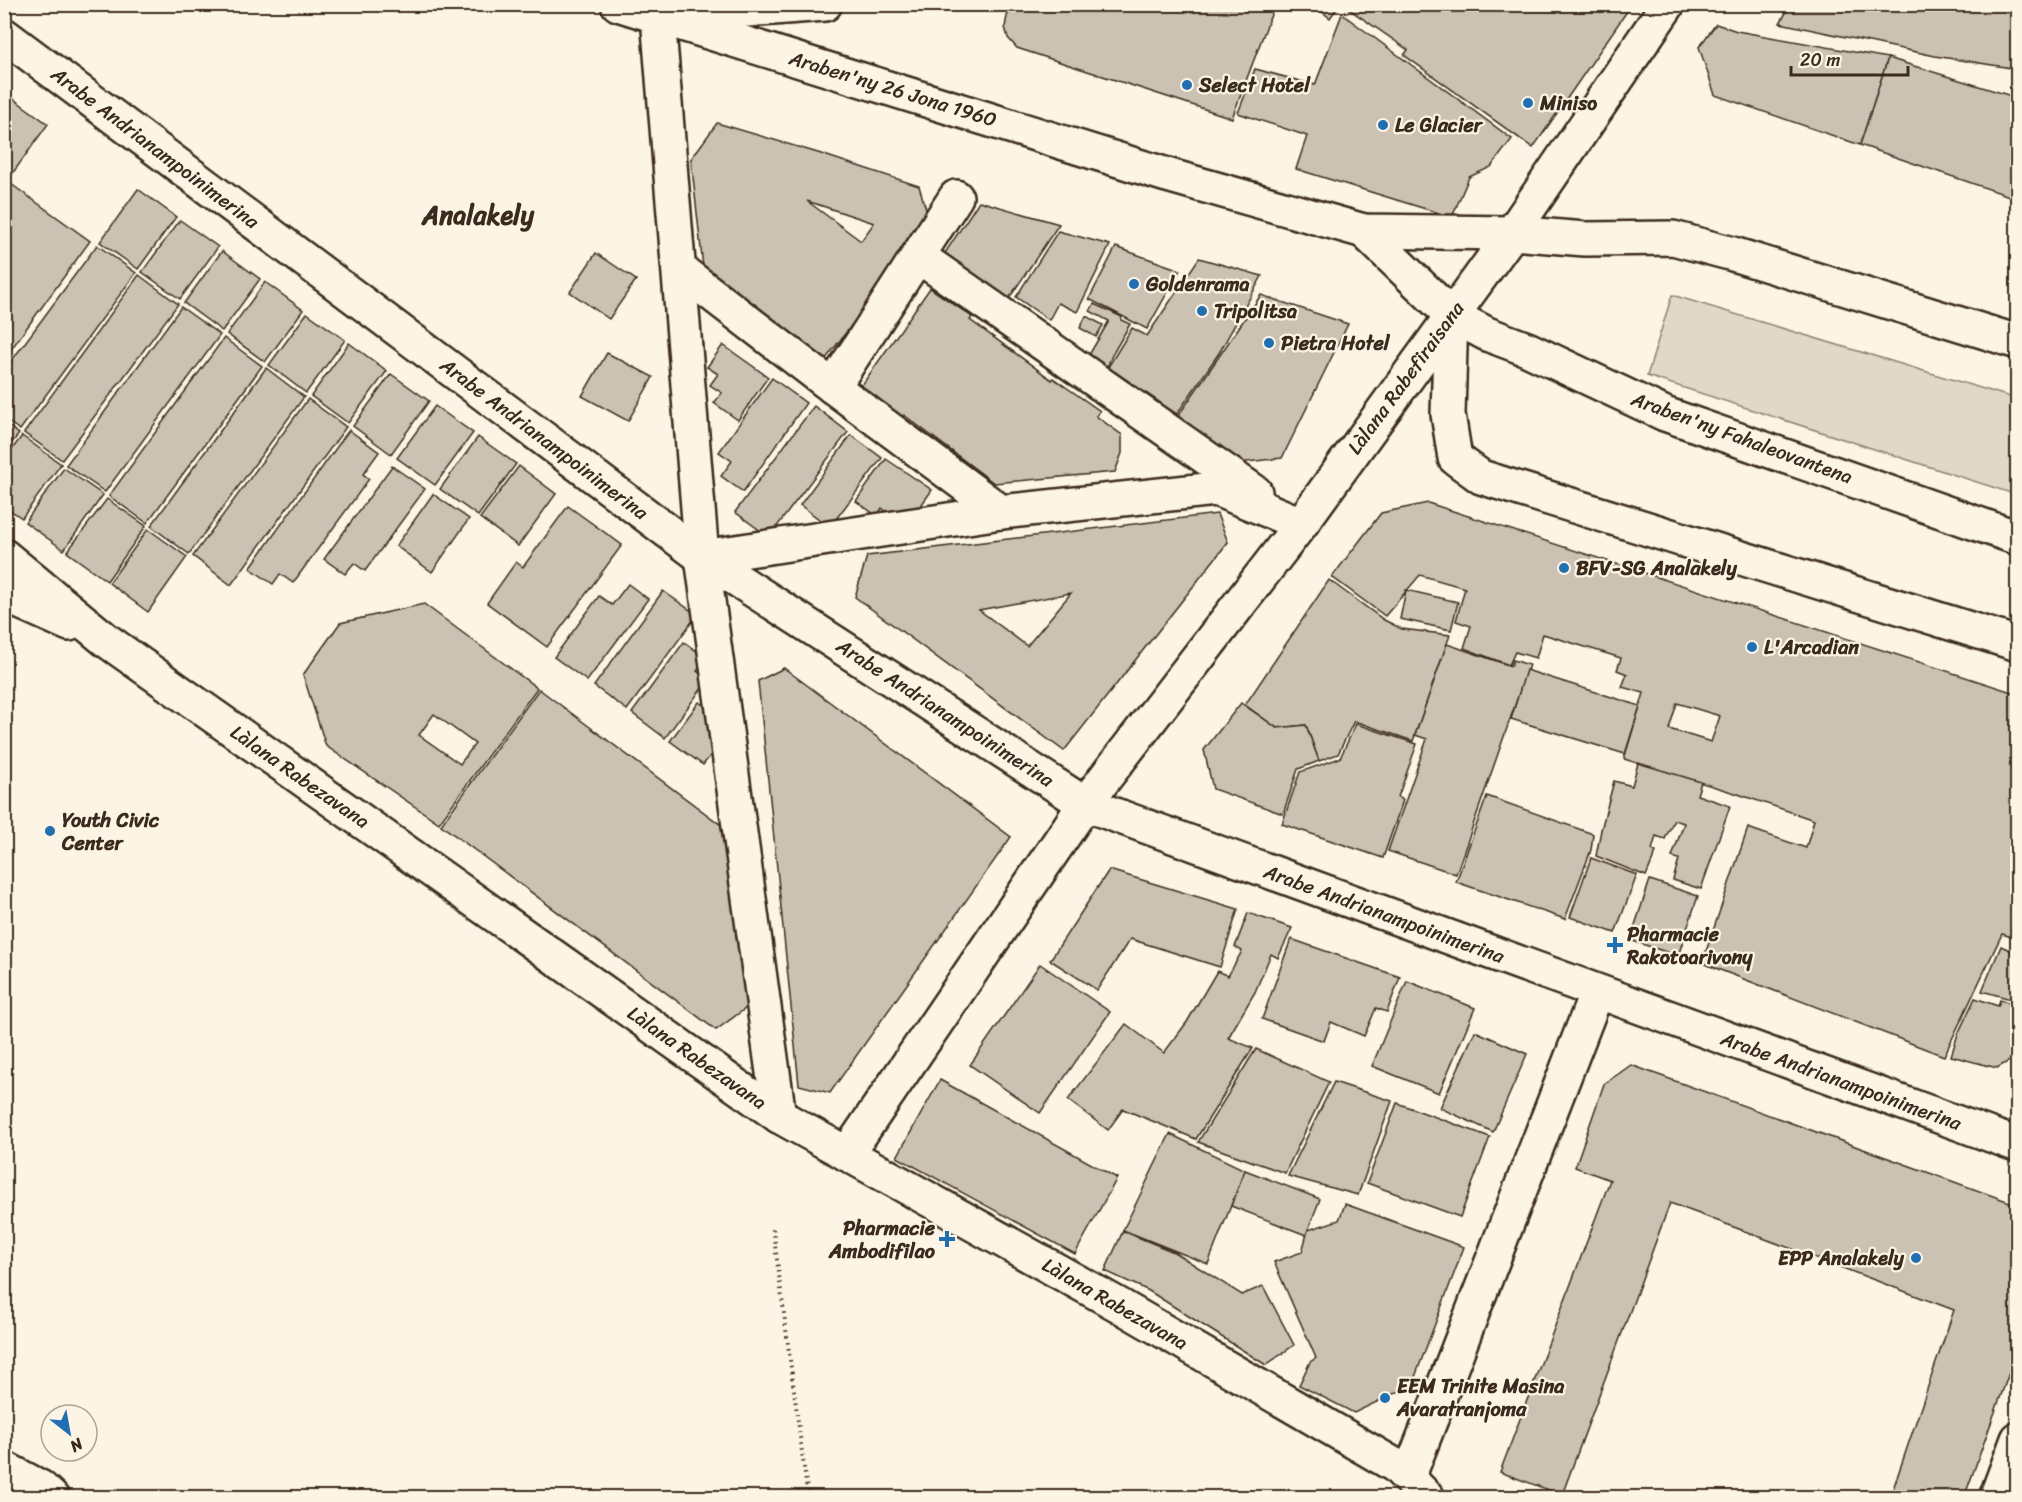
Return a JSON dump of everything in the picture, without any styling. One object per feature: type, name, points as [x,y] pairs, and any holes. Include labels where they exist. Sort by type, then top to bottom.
[{"type":"street","name":"Araben'ny 26 Jona 1960","points":[[618,4],[1167,175]]},
{"type":"street","points":[[779,1116],[702,557],[658,18],[825,4]]},
{"type":"street","name":"Làlana Rabefiraisana","points":[[847,1154],[1085,804],[1301,524],[1512,233],[1668,4]]},
{"type":"street","name":"Arabe Andrianampoinimerina","points":[[4,35],[702,557],[1085,804],[2018,1144]]},
{"type":"street","name":"Araben'ny Fahaleovantena","points":[[1167,175],[1364,231],[1512,233],[1585,239],[1673,238],[2018,342]]},
{"type":"street","points":[[833,387],[956,197]]},
{"type":"street","name":"Araben'ny Fahaleovantena","points":[[1364,231],[1451,315],[1487,334],[1527,349],[1665,414],[2018,538]]},
{"type":"street","points":[[918,256],[1301,524]]},
{"type":"street","points":[[679,269],[1002,512]]},
{"type":"street","points":[[1451,315],[1448,414],[1455,458],[1481,477],[2018,644]]},
{"type":"street","points":[[702,557],[1002,512],[1216,489],[1301,524]]},
{"type":"street","name":"Làlana Rabezavana","points":[[4,556],[106,640],[779,1116],[1117,1304],[1396,1466],[1418,1488]]},
{"type":"street","points":[[4,596],[106,640]]},
{"type":"street","points":[[1418,1488],[1597,992]]},
{"type":"street","points":[[1996,1497],[2018,1439]]},
{"type":"street","points":[[4,1468],[40,1487],[52,1497]]},
{"type":"path","points":[[773,1229],[808,1497]]},
{"type":"shaded area","points":[[1672,295],[2017,399],[2017,495],[1647,376]]},
{"type":"building","name":"Select Hotel","points":[[1016,4],[1275,4],[1232,118],[1017,48],[1008,38],[1005,27],[1007,16]]},
{"type":"building","points":[[1312,4],[1340,4],[1330,18]]},
{"type":"building","points":[[1348,4],[1632,4],[1533,148],[1404,55],[1408,50],[1346,7]]},
{"type":"building","points":[[1791,4],[2018,4],[2018,69],[1935,56],[1780,23]]},
{"type":"building","name":"Le Glacier","points":[[1342,14],[1512,139],[1491,167],[1469,177],[1452,217],[1296,169],[1307,136],[1238,113],[1255,69],[1315,85]]},
{"type":"building","points":[[1716,24],[1737,31],[1888,58],[1860,145],[1715,95],[1699,47]]},
{"type":"building","points":[[1888,58],[2018,98],[2018,199],[1860,145]]},
{"type":"building","points":[[11,97],[48,124],[10,177],[4,173],[4,105]]},
{"type":"building","points":[[717,123],[919,186],[929,219],[822,364],[704,276],[691,159]],"holes":[[[807,201],[874,223],[861,241]]]},
{"type":"building","points":[[11,184],[90,241],[4,359],[4,192]]},
{"type":"building","points":[[138,189],[176,217],[138,269],[100,242]]},
{"type":"building","points":[[979,201],[1059,224],[1006,303],[943,256]]},
{"type":"building","points":[[180,220],[218,247],[180,299],[142,272]]},
{"type":"building","points":[[1058,231],[1110,245],[1077,312],[1058,303],[1049,320],[1016,297]]},
{"type":"building","points":[[97,245],[136,273],[20,430],[4,419],[4,371]]},
{"type":"building","name":"Goldenrama","points":[[1116,247],[1180,270],[1147,329],[1089,299]]},
{"type":"building","points":[[222,251],[260,279],[222,331],[184,303]]},
{"type":"building","points":[[596,253],[636,280],[609,319],[570,292]]},
{"type":"building","points":[[1199,258],[1262,276],[1219,353],[1177,414],[1108,367],[1132,328],[1147,336]]},
{"type":"building","points":[[139,275],[178,304],[62,460],[24,433]]},
{"type":"building","points":[[265,282],[303,310],[265,362],[227,334]]},
{"type":"building","points":[[930,288],[972,317],[970,320],[1052,380],[1053,378],[1100,411],[1096,416],[1122,435],[1122,453],[1115,472],[994,483],[904,415],[899,422],[857,392]]},
{"type":"building","points":[[1261,295],[1348,324],[1282,458],[1230,464],[1174,422]]},
{"type":"building","points":[[1094,304],[1122,317],[1121,320],[1130,324],[1106,370],[1086,360],[1109,321],[1090,311]]},
{"type":"building","points":[[181,307],[220,335],[105,492],[66,465]]},
{"type":"building","points":[[307,313],[345,340],[306,393],[269,365]]},
{"type":"building","points":[[1086,316],[1103,325],[1096,337],[1080,328]]},
{"type":"building","points":[[224,338],[262,366],[147,523],[109,496]]},
{"type":"building","points":[[349,343],[387,371],[348,423],[311,396]]},
{"type":"building","points":[[723,345],[768,377],[738,420],[714,403],[722,393],[710,385],[718,374],[707,367]]},
{"type":"building","points":[[607,353],[653,377],[628,421],[582,396]]},
{"type":"building","points":[[266,368],[304,397],[189,554],[151,526]]},
{"type":"building","points":[[391,374],[429,401],[391,454],[353,426]]},
{"type":"building","points":[[772,378],[806,403],[743,492],[721,476],[732,461],[719,452]]},
{"type":"building","points":[[308,399],[346,427],[231,585],[193,556]]},
{"type":"building","points":[[435,406],[473,433],[435,485],[397,458]]},
{"type":"building","points":[[814,406],[848,432],[769,537],[735,512]]},
{"type":"building","points":[[4,423],[19,434],[4,453]]},
{"type":"building","points":[[349,430],[379,452],[363,474],[369,479],[293,583],[280,574],[273,584],[250,568]]},
{"type":"building","points":[[851,435],[882,458],[830,527],[800,505]]},
{"type":"building","points":[[22,436],[61,464],[22,518],[4,506],[4,460]]},
{"type":"building","points":[[478,437],[516,464],[478,516],[440,489]]},
{"type":"building","points":[[886,459],[932,490],[913,517],[902,510],[896,519],[882,508],[877,516],[856,501]]},
{"type":"building","points":[[392,466],[425,489],[365,571],[354,563],[345,574],[324,559]]},
{"type":"building","points":[[519,466],[556,494],[518,546],[480,518]]},
{"type":"building","points":[[64,468],[103,495],[64,550],[25,522]]},
{"type":"building","points":[[433,494],[469,519],[432,572],[396,546]]},
{"type":"building","points":[[107,499],[146,526],[107,581],[67,552]]},
{"type":"building","points":[[1428,503],[2018,694],[2018,939],[2002,934],[1944,1056],[1702,963],[1748,828],[1806,848],[1814,820],[1624,759],[1644,693],[1622,687],[1627,674],[1617,670],[1621,658],[1543,634],[1536,658],[1515,652],[1509,665],[1464,648],[1471,626],[1456,621],[1465,588],[1420,575],[1385,616],[1332,577],[1381,513]],"holes":[[[1677,703],[1720,716],[1711,742],[1669,729]]]},
{"type":"building","points":[[568,506],[622,545],[547,647],[487,603],[516,562],[523,567]]},
{"type":"building","points":[[1217,514],[1228,542],[1064,751],[855,597],[867,556]],"holes":[[[1071,593],[1027,646],[979,610]]]},
{"type":"building","points":[[148,529],[187,557],[148,612],[109,583]]},
{"type":"building","points":[[1329,580],[1384,620],[1402,629],[1450,635],[1413,741],[1354,721],[1338,754],[1319,761],[1306,725],[1277,728],[1245,705]]},
{"type":"building","points":[[628,584],[648,599],[587,681],[554,657],[599,596],[612,605]]},
{"type":"building","points":[[1406,590],[1458,602],[1451,630],[1400,619]]},
{"type":"building","points":[[663,591],[697,615],[627,710],[594,686]]},
{"type":"building","points":[[424,604],[537,688],[439,823],[326,746],[303,675],[340,623]],"holes":[[[434,714],[475,744],[460,764],[419,735]]]},
{"type":"building","points":[[684,642],[706,658],[697,671],[708,680],[665,738],[632,713]]},
{"type":"building","points":[[1447,644],[1511,666],[1513,660],[1529,665],[1456,874],[1388,851],[1427,739],[1415,735]]},
{"type":"building","points":[[784,668],[1011,837],[830,1093],[799,1085],[758,681]]},
{"type":"building","points":[[1526,670],[1640,706],[1625,754],[1511,719]]},
{"type":"building","points":[[539,689],[729,831],[753,1003],[716,1030],[441,825]]},
{"type":"building","points":[[699,702],[721,718],[724,738],[703,765],[670,741]]},
{"type":"building","points":[[1241,703],[1277,728],[1306,725],[1319,761],[1298,769],[1283,814],[1213,789],[1204,750]]},
{"type":"building","points":[[1356,724],[1417,744],[1398,797],[1403,800],[1383,858],[1282,824],[1300,772],[1340,758]]},
{"type":"building","points":[[1638,763],[1701,782],[1697,795],[1730,806],[1701,889],[1673,880],[1679,859],[1672,857],[1684,823],[1674,820],[1665,839],[1656,836],[1652,850],[1656,852],[1646,876],[1596,856],[1614,781],[1632,786]]},
{"type":"building","points":[[1487,796],[1593,834],[1591,850],[1565,919],[1456,882]]},
{"type":"building","points":[[1591,858],[1637,875],[1615,933],[1570,917]]},
{"type":"building","points":[[1109,870],[1238,909],[1220,967],[1130,939],[1097,990],[1050,960]]},
{"type":"building","points":[[1650,880],[1698,896],[1678,956],[1630,940]]},
{"type":"building","points":[[1248,913],[1292,928],[1278,958],[1271,954],[1255,992],[1228,1038],[1253,1048],[1196,1139],[1123,1109],[1108,1130],[1068,1100],[1126,1024],[1164,1053],[1187,1022],[1217,971],[1228,976],[1242,951],[1235,947]]},
{"type":"building","points":[[1291,939],[1400,977],[1387,1012],[1376,1008],[1364,1036],[1331,1022],[1324,1041],[1262,1019]]},
{"type":"building","points":[[2016,942],[2018,943],[2018,1001],[1982,991],[2001,946],[2012,951]]},
{"type":"building","points":[[1040,964],[1110,1012],[1040,1113],[970,1065]]},
{"type":"building","points":[[1407,981],[1475,1008],[1439,1093],[1372,1066]]},
{"type":"building","points":[[1975,998],[1998,1006],[2000,1000],[2018,1005],[2018,1056],[1997,1068],[1951,1056],[1958,1034]]},
{"type":"building","points":[[1475,1031],[1527,1054],[1493,1132],[1440,1108]]},
{"type":"building","points":[[1256,1049],[1329,1082],[1285,1173],[1198,1142]]},
{"type":"building","name":"EPP Analakely","points":[[1631,1065],[2018,1205],[2018,1348],[1964,1498],[1890,1498],[1954,1310],[1670,1203],[1562,1495],[1500,1472],[1610,1180],[1575,1167],[1604,1084]]},
{"type":"building","points":[[940,1080],[1117,1178],[1075,1254],[897,1157]]},
{"type":"building","points":[[1334,1082],[1392,1101],[1358,1195],[1288,1176]]},
{"type":"building","points":[[1397,1103],[1490,1137],[1460,1217],[1367,1183]]},
{"type":"building","points":[[1170,1134],[1245,1170],[1208,1264],[1123,1230]]},
{"type":"building","points":[[1245,1170],[1320,1199],[1306,1235],[1231,1206]]},
{"type":"building","points":[[1345,1204],[1464,1247],[1412,1385],[1354,1413],[1299,1385],[1310,1362],[1316,1358],[1274,1262],[1302,1252],[1308,1230],[1339,1220]]},
{"type":"building","points":[[1123,1231],[1174,1252],[1242,1295],[1263,1286],[1294,1345],[1266,1365],[1149,1291],[1105,1271]]},
{"type":"place","name":"Select Hotel","points":[[1187,85]]},
{"type":"place","name":"Miniso","points":[[1528,103]]},
{"type":"place","name":"Le Glacier","points":[[1383,125]]},
{"type":"place","name":"Goldenrama","points":[[1134,284]]},
{"type":"place","name":"Tripolitsa","points":[[1202,311]]},
{"type":"place","name":"Pietra Hotel","points":[[1269,343]]},
{"type":"place","name":"BFV-SG Analakely","points":[[1564,568]]},
{"type":"place","name":"L'Arcadian","points":[[1752,647]]},
{"type":"place","name":"Youth Civic Center","points":[[50,831]]},
{"type":"place","name":"Pharmacie Rakotoarivony","points":[[1615,945]]},
{"type":"place","name":"Pharmacie Ambodifilao","points":[[947,1239]]},
{"type":"place","name":"EPP Analakely","points":[[1916,1258]]},
{"type":"place","name":"EEM Trinite Masina Avaratranjoma","points":[[1385,1398]]},
{"type":"district","name":"Analakely","points":[[478,215]]}]
